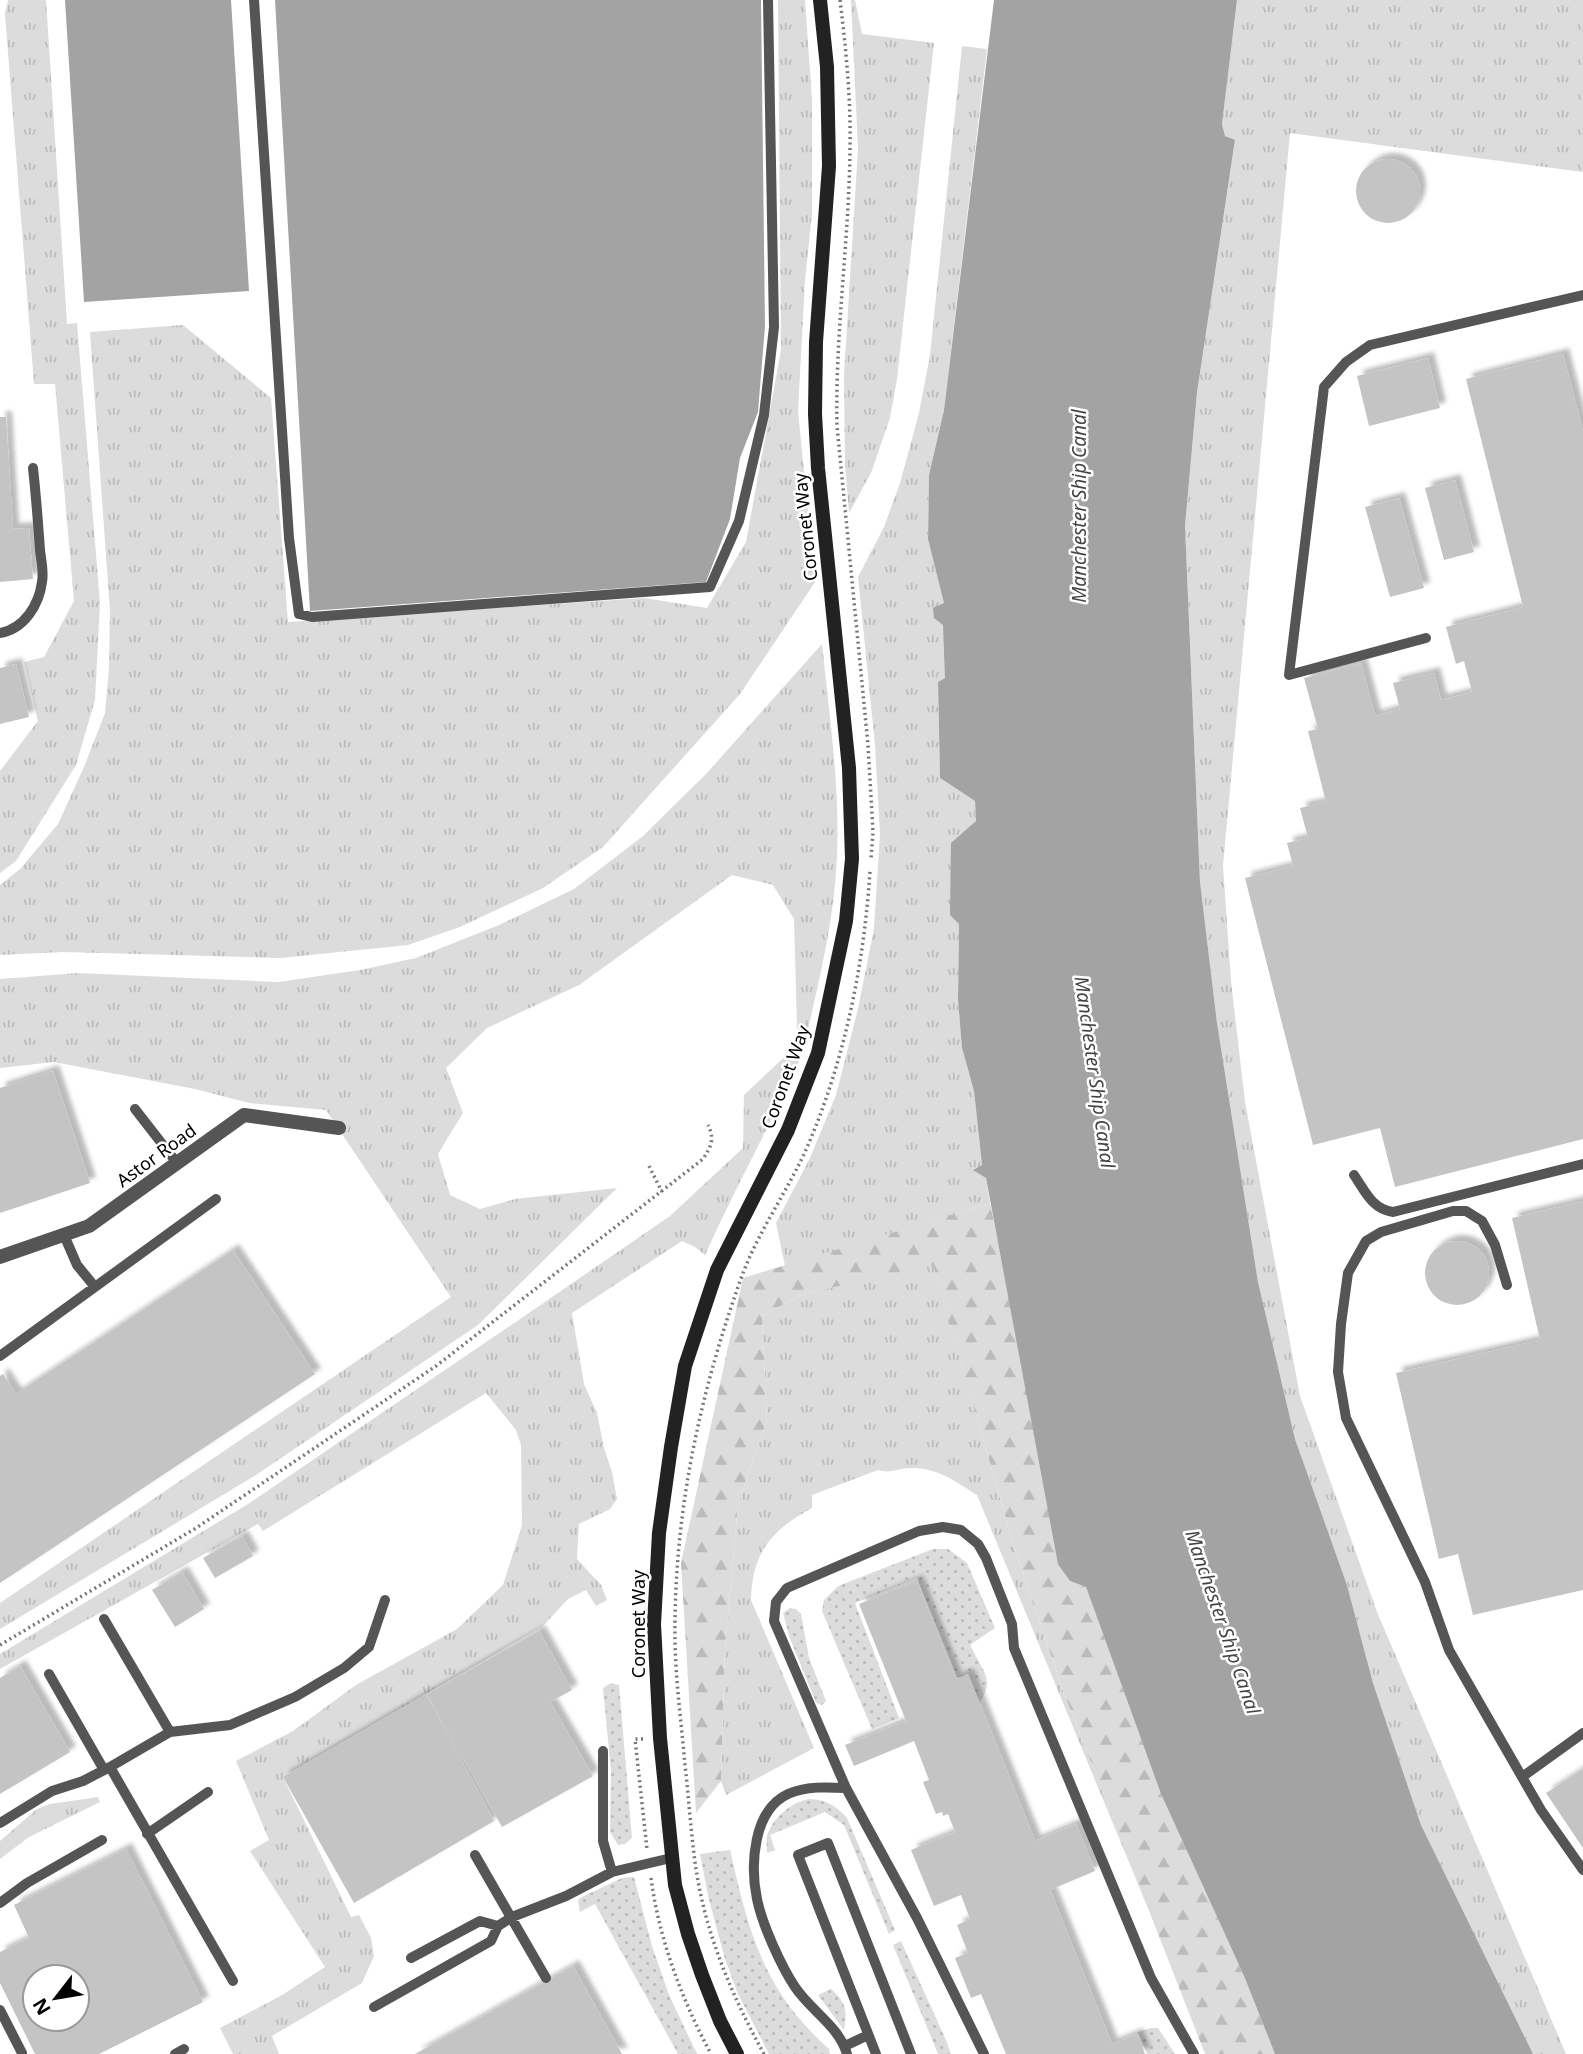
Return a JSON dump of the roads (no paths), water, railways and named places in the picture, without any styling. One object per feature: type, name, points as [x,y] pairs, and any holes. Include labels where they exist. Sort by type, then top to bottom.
[{"type":"street","name":"Coronet Way","points":[[737,2054],[720,2021],[688,1934],[675,1885],[658,1716],[654,1624],[659,1533],[685,1366],[717,1270],[788,1130],[818,1053],[846,922],[852,859],[850,780],[818,468],[814,379],[829,166],[827,67],[820,0]]},
{"type":"street","name":"Astor Road","points":[[0,1257],[89,1226],[244,1115],[339,1128]]},
{"type":"lane","points":[[254,0],[289,538],[299,614],[312,617],[710,587],[739,521],[764,415],[774,327],[768,0]]},
{"type":"lane","points":[[1426,638],[1289,675],[1324,387],[1346,362],[1370,345],[1583,295]]},
{"type":"lane","points":[[0,633],[8,632],[22,624],[37,601],[43,580],[33,468]]},
{"type":"lane","points":[[135,1110],[177,1163]]},
{"type":"lane","points":[[1354,1175],[1372,1202],[1382,1210],[1393,1212],[1583,1164]]},
{"type":"lane","points":[[0,1356],[216,1199]]},
{"type":"lane","points":[[1507,1285],[1495,1245],[1482,1221],[1466,1211],[1453,1211],[1381,1231],[1366,1241],[1348,1273],[1338,1372],[1346,1418],[1425,1582],[1449,1650],[1541,1810],[1583,1870]]},
{"type":"lane","points":[[64,1235],[77,1265],[95,1287]]},
{"type":"lane","points":[[984,2054],[917,1918],[846,1788],[774,1621],[776,1602],[787,1588],[919,1531],[943,1527],[961,1530],[978,1544],[986,1558],[1013,1624],[1014,1648],[1151,1978],[1194,2054]]},
{"type":"lane","points":[[0,1823],[52,1791],[83,1781],[107,1769],[170,1732],[230,1725],[295,1697],[344,1668],[369,1647],[386,1600]]},
{"type":"lane","points":[[104,1619],[170,1732]]},
{"type":"lane","points":[[49,1674],[147,1833],[233,1981]]},
{"type":"lane","points":[[1522,1777],[1583,1733]]},
{"type":"lane","points":[[603,1751],[603,1841],[612,1872]]},
{"type":"lane","points":[[846,1788],[800,1790],[786,1795],[774,1804],[765,1814],[757,1837],[755,1881],[757,1901],[796,1989],[839,2036],[846,2050],[868,2035]]},
{"type":"lane","points":[[147,1833],[208,1792]]},
{"type":"lane","points":[[0,1903],[27,1883],[102,1840]]},
{"type":"lane","points":[[876,2054],[798,1855],[828,1843],[911,2054]]},
{"type":"lane","points":[[475,1855],[545,1978]]},
{"type":"lane","points":[[374,2007],[491,1941],[498,1926],[512,1917],[566,1896],[612,1872],[671,1857]]},
{"type":"lane","points":[[411,1958],[480,1921],[498,1926]]},
{"type":"lane","points":[[0,2010],[22,2053]]},
{"type":"water","points":[[65,0],[231,0],[249,291],[84,302]]},
{"type":"water","points":[[275,0],[761,0],[765,326],[758,412],[740,458],[730,519],[706,582],[310,611]]},
{"type":"water","name":"Manchester Ship Canal","points":[[994,0],[1237,0],[1222,124],[1225,136],[1235,140],[1197,393],[1185,526],[1200,882],[1217,1023],[1258,1282],[1295,1439],[1347,1585],[1373,1683],[1421,1825],[1533,2054],[1275,2054],[1244,1976],[1161,1794],[1086,1587],[1070,1581],[1058,1564],[986,1178],[973,1170],[982,1165],[974,1091],[962,1048],[958,1000],[959,924],[950,915],[951,843],[976,821],[975,801],[940,778],[938,682],[945,678],[943,625],[934,618],[933,608],[944,603],[928,539],[929,475],[944,410]]}]
